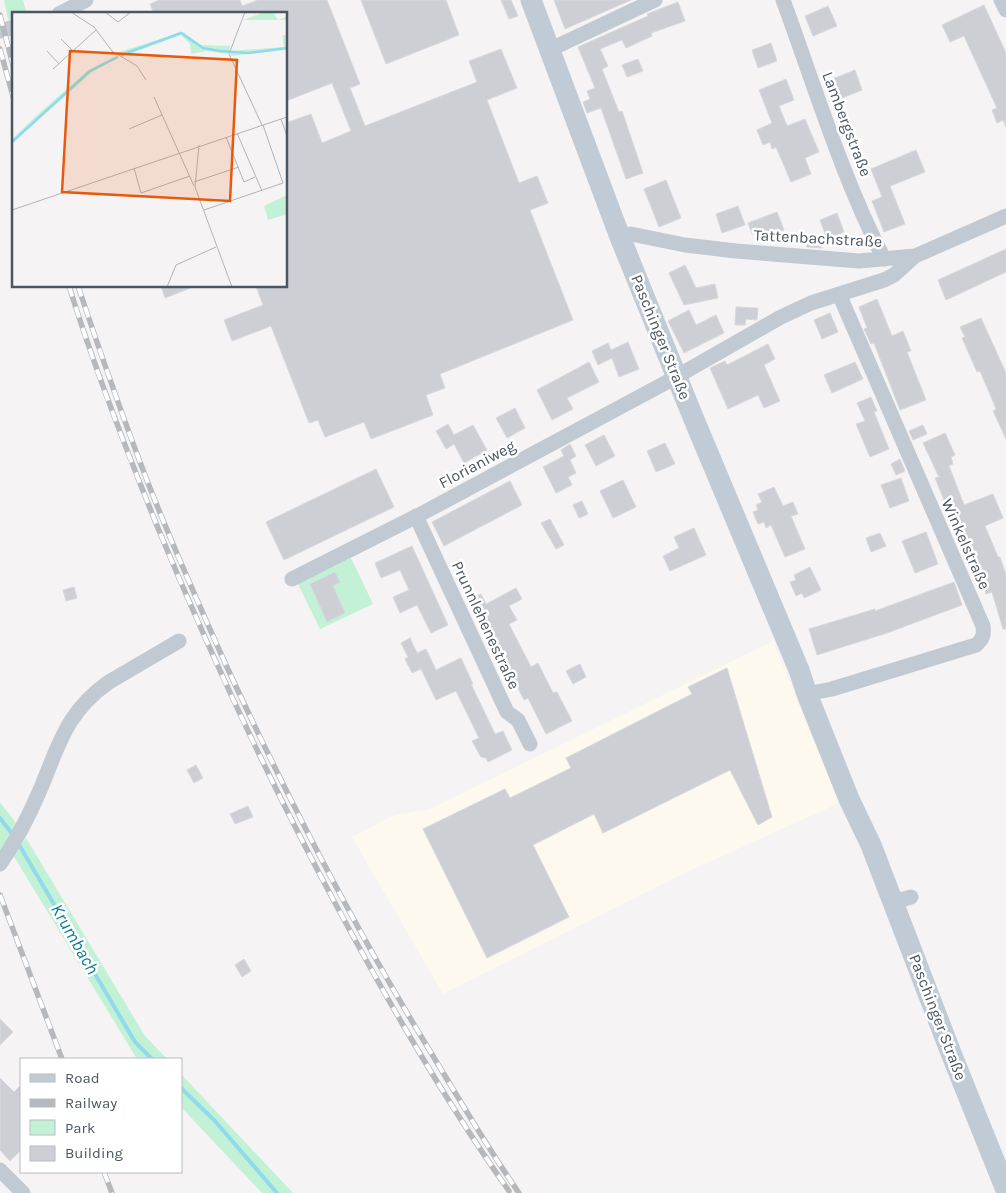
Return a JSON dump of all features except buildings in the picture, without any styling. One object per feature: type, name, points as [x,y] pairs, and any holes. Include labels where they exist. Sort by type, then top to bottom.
[{"type":"street","points":[[63,12],[86,0]]},
{"type":"street","name":"Paschinger Straße","points":[[531,0],[620,237],[677,376],[810,693],[844,754],[863,810],[871,845],[902,899],[951,1053],[1006,1190]]},
{"type":"street","points":[[551,49],[655,0]]},
{"type":"street","name":"Lambergstraße","points":[[783,0],[837,148],[869,230],[884,259]]},
{"type":"street","points":[[1001,0],[1006,10]]},
{"type":"street","points":[[0,31],[12,27]]},
{"type":"street","name":"Tattenbachstraße","points":[[620,237],[631,234],[736,252],[859,261],[915,256],[1006,216]]},
{"type":"street","points":[[677,376],[781,316],[811,303],[884,280],[894,275],[915,256]]},
{"type":"street","name":"Winkelstraße","points":[[810,693],[832,689],[976,645],[982,640],[984,634],[983,626],[839,294]]},
{"type":"street","name":"Florianiweg","points":[[292,580],[416,516],[677,376]]},
{"type":"street","name":"Prunnlehenestraße","points":[[416,516],[507,712],[518,720],[530,744]]},
{"type":"street","points":[[4,858],[20,833],[41,789],[59,742],[80,707],[109,682],[179,641]]},
{"type":"street","points":[[0,1171],[23,1193]]},
{"type":"shaded area","points":[[773,641],[839,803],[687,872],[443,994],[352,837],[392,816],[430,809]]},
{"type":"green space","points":[[4,0],[23,0],[26,12],[12,12],[12,19],[8,20]]},
{"type":"green space","points":[[351,558],[373,604],[320,629],[298,584]]},
{"type":"green space","points":[[0,802],[19,827],[0,857]]},
{"type":"green space","points":[[26,838],[145,1036],[166,1058],[136,1058],[13,855]]},
{"type":"green space","points":[[182,1075],[293,1193],[262,1193],[182,1108]]},
{"type":"waterway","name":"Krumbach","points":[[0,818],[13,835]]},
{"type":"waterway","name":"Krumbach","points":[[18,843],[135,1042],[151,1058]]},
{"type":"waterway","name":"Krumbach","points":[[182,1089],[214,1120],[277,1193]]},
{"type":"railway","points":[[0,15],[12,61]]},
{"type":"railway","points":[[0,49],[12,93]]},
{"type":"railway","points":[[70,288],[101,380],[160,533],[254,745],[317,869],[384,992],[457,1113],[509,1191]]},
{"type":"railway","points":[[79,288],[157,506],[226,665],[273,764],[322,861],[375,957],[473,1123],[519,1193]]},
{"type":"railway","points":[[0,895],[62,1058]]},
{"type":"railway","points":[[104,1173],[112,1193]]}]
